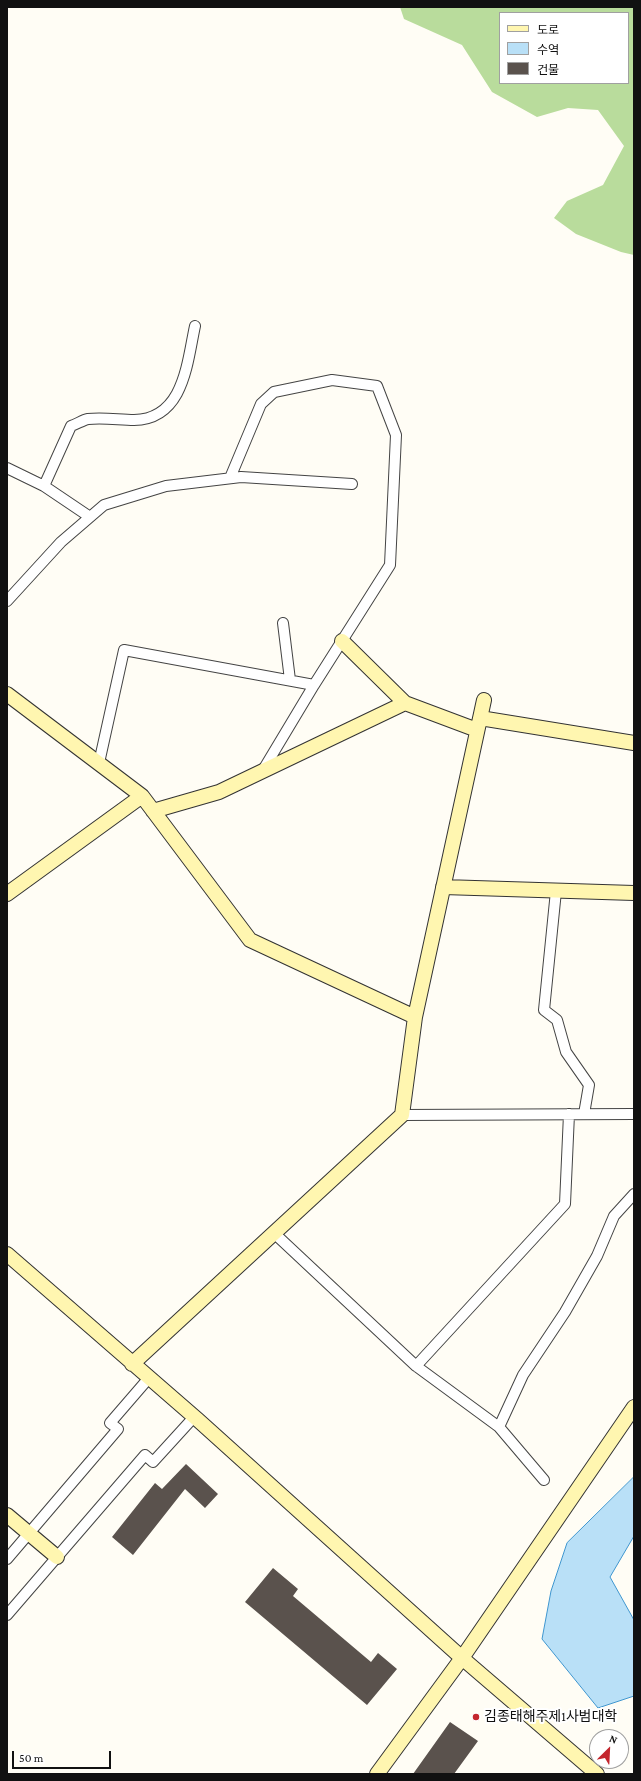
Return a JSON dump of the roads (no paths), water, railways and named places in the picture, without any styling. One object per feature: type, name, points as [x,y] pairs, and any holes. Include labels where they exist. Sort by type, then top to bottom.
[{"type":"street","points":[[44,486],[71,426],[88,419],[137,420],[159,413],[175,399],[183,381],[195,326]]},
{"type":"street","points":[[230,478],[261,404],[274,392],[332,380],[377,386],[396,435],[390,565],[314,685],[263,770]]},
{"type":"street","points":[[7,468],[44,486],[90,517]]},
{"type":"street","points":[[7,601],[61,542],[104,505],[166,486],[241,477],[352,484]]},
{"type":"street","points":[[283,623],[290,680]]},
{"type":"street","points":[[342,641],[405,703],[478,724],[634,744]]},
{"type":"street","points":[[99,764],[124,650],[314,685]]},
{"type":"street","points":[[7,694],[142,796],[250,940],[415,1017]]},
{"type":"street","points":[[132,1364],[402,1115],[415,1017],[484,700]]},
{"type":"street","points":[[153,811],[219,792],[405,703]]},
{"type":"street","points":[[7,894],[142,796]]},
{"type":"street","points":[[443,887],[634,894]]},
{"type":"street","points":[[556,891],[544,1010],[557,1020],[566,1052],[589,1085],[584,1114]]},
{"type":"street","points":[[416,1366],[566,1204],[569,1114]]},
{"type":"street","points":[[402,1115],[634,1114]]},
{"type":"street","points":[[499,1427],[523,1375],[565,1312],[597,1256],[614,1216],[634,1194]]},
{"type":"street","points":[[274,1233],[416,1366],[499,1427],[544,1480]]},
{"type":"street","points":[[7,1254],[194,1417],[462,1658],[597,1774]]},
{"type":"street","points":[[7,1559],[118,1429],[110,1423],[148,1378]]},
{"type":"street","points":[[376,1774],[462,1658],[634,1407]]},
{"type":"street","points":[[7,1614],[145,1455],[153,1462],[194,1417]]},
{"type":"street","points":[[7,1515],[57,1557]]},
{"type":"water","points":[[634,1477],[634,1536],[610,1577],[634,1620],[634,1696],[598,1708],[542,1639],[551,1591],[567,1543]]},
{"type":"place","name":"김종태해주제1사범대학","points":[[476,1717]]}]
